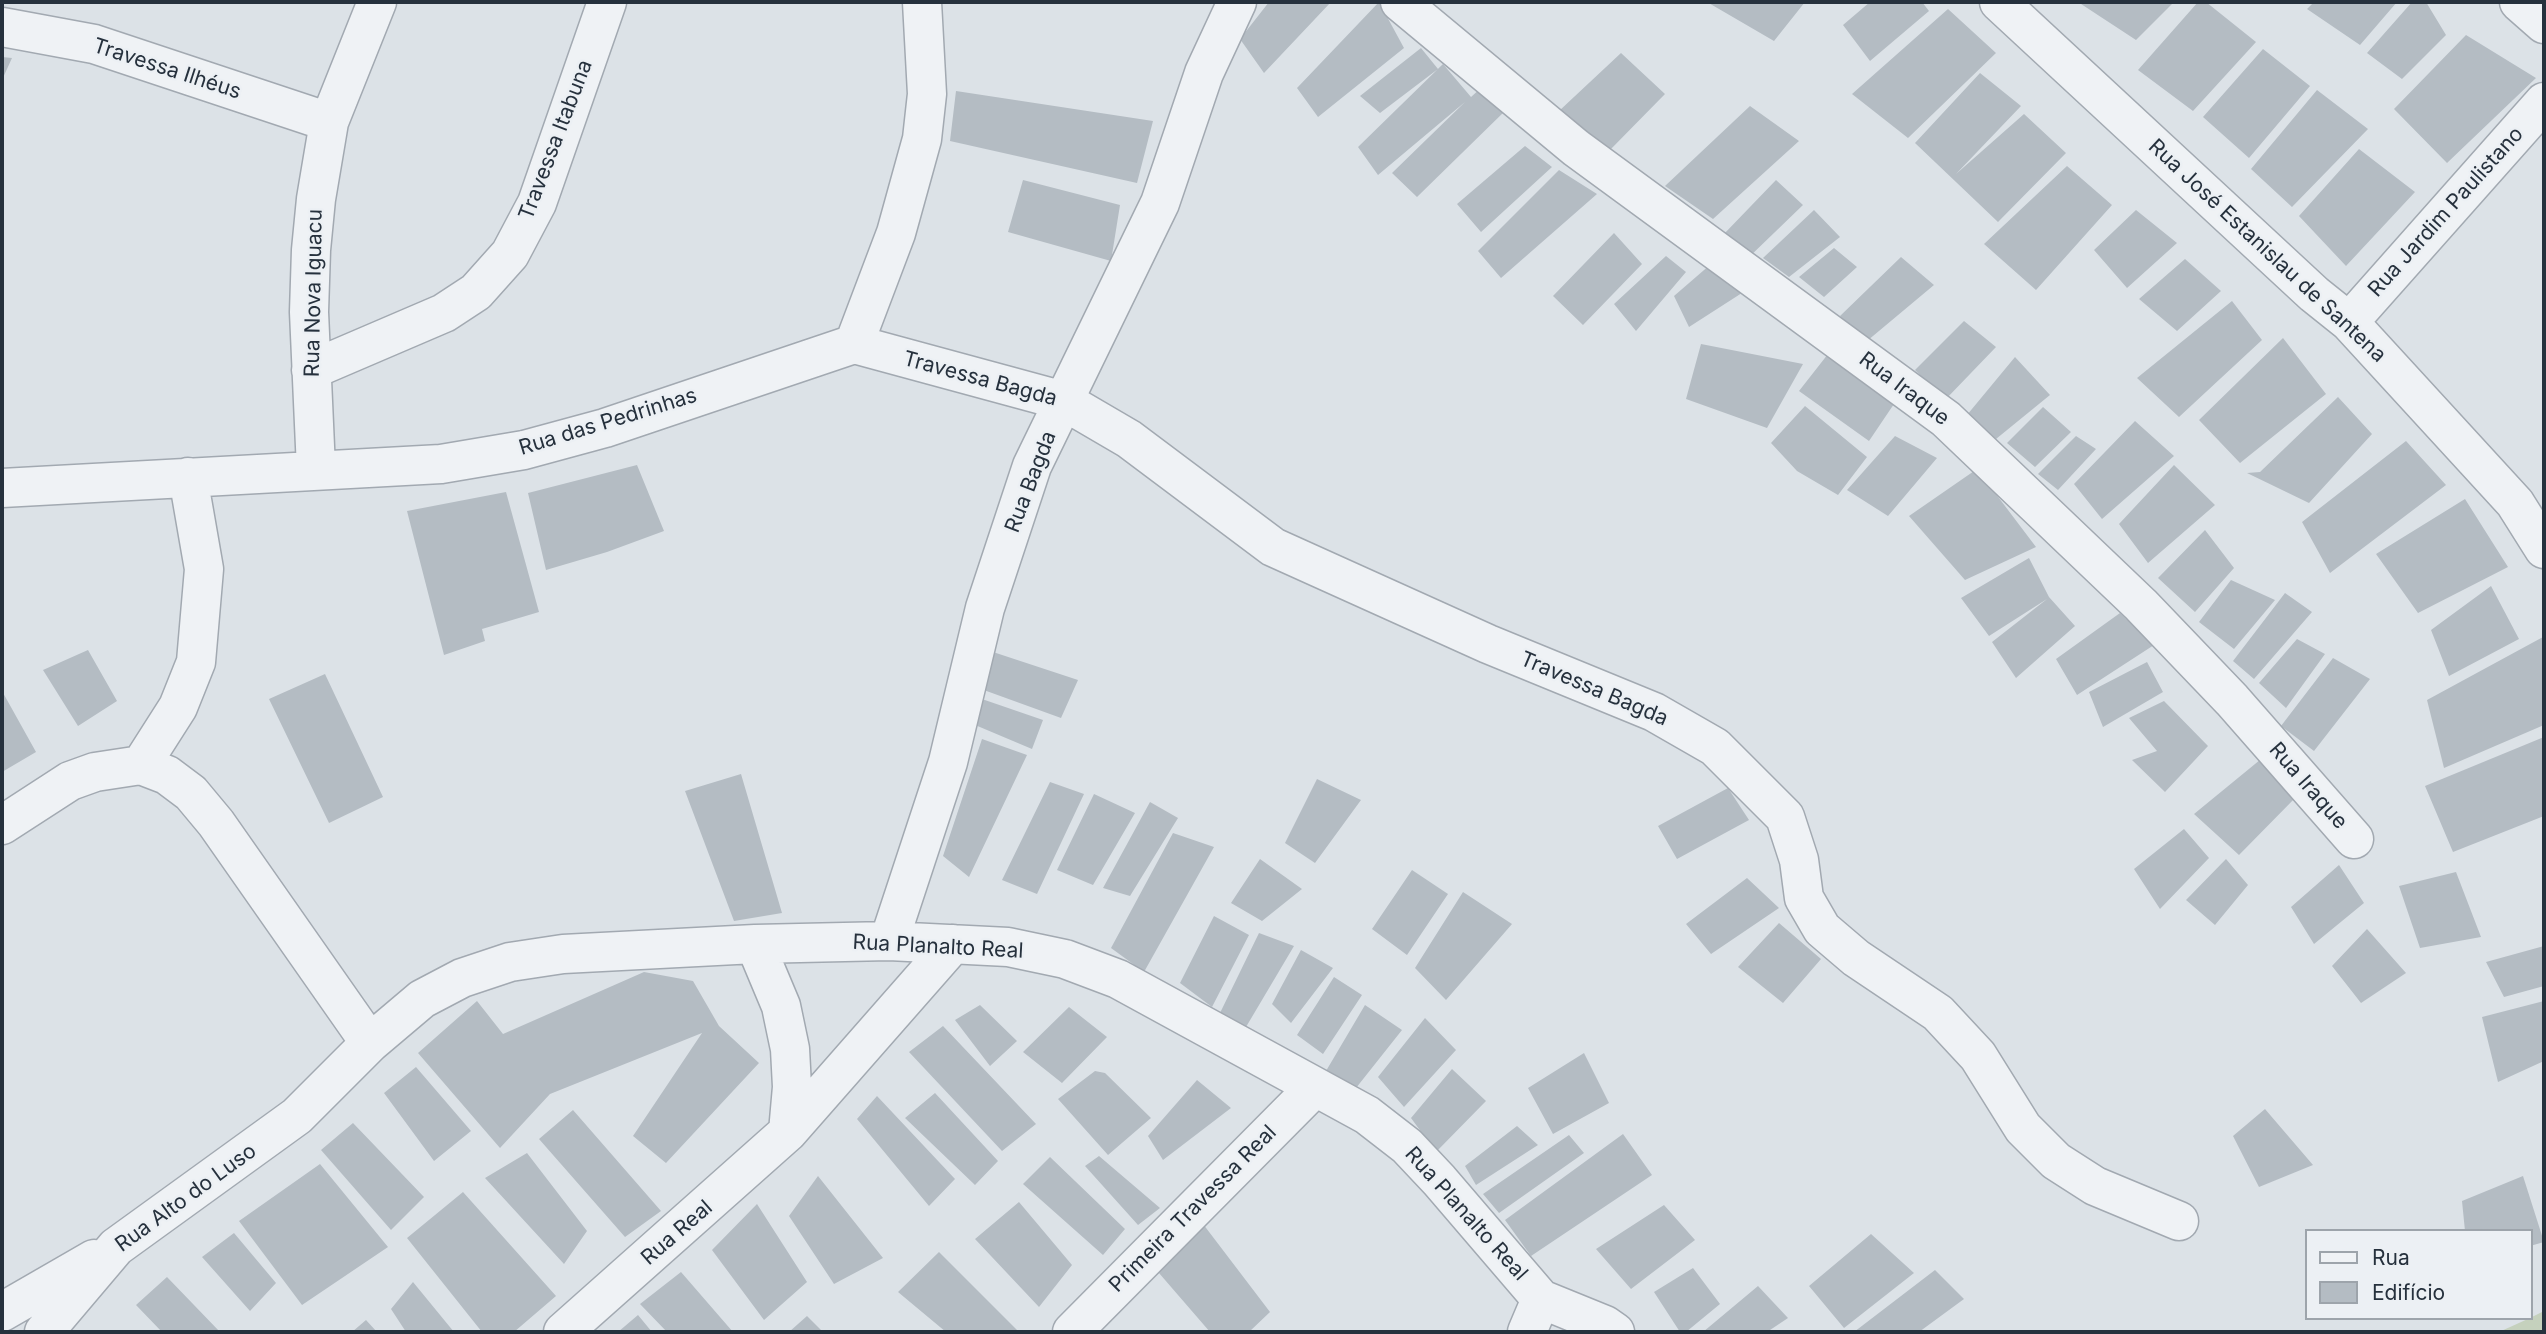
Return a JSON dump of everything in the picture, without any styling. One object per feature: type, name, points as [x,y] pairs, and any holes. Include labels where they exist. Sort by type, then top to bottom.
[{"type":"street","name":"Rua Nova Iguacu","points":[[316,469],[311,370],[311,250],[329,122],[377,2]]},
{"type":"street","name":"Travessa Itabuna","points":[[311,370],[444,313],[476,292],[510,254],[537,204],[607,2]]},
{"type":"street","points":[[854,344],[896,233],[922,139],[927,94],[922,2]]},
{"type":"street","name":"Rua Bagda","points":[[889,942],[948,762],[985,608],[1032,466],[1160,203],[1204,73],[1237,2]]},
{"type":"street","name":"Rua Iraque","points":[[1400,2],[1576,148],[1946,419],[2141,605],[2232,700],[2354,839]]},
{"type":"street","name":"Rua José Estanislau de Santena","points":[[1999,2],[2314,294],[2349,322],[2515,503],[2544,549]]},
{"type":"street","points":[[2519,2],[2544,24]]},
{"type":"street","name":"Travessa Ilhéus","points":[[2,27],[94,44],[329,122]]},
{"type":"street","name":"Rua Jardim Paulistano","points":[[2349,322],[2544,102]]},
{"type":"street","name":"Travessa Bagda","points":[[854,344],[1064,401],[1129,439],[1273,547],[1488,644],[1654,712],[1715,747],[1785,817],[1799,860],[1804,898],[1822,929],[1856,958],[1938,1013],[1978,1056],[2023,1128],[2056,1161],[2095,1186],[2179,1221]]},
{"type":"street","name":"Rua das Pedrinhas","points":[[2,488],[442,464],[524,450],[605,428],[854,344]]},
{"type":"street","points":[[141,765],[178,707],[196,662],[204,569],[188,477]]},
{"type":"street","points":[[2,825],[71,782],[119,766],[141,765],[167,775],[191,793],[370,1043]]},
{"type":"street","name":"Rua Planalto Real","points":[[370,1043],[422,999],[462,978],[510,962],[563,954],[755,944],[889,942],[1008,947],[1065,959],[1118,979],[1367,1115],[1407,1146],[1534,1316],[1605,1325],[1615,1332]]},
{"type":"street","points":[[755,944],[781,1006],[790,1049],[792,1087],[788,1132]]},
{"type":"street","name":"Rua Real","points":[[563,1332],[788,1132],[953,944]]},
{"type":"street","name":"Rua Alto do Luso","points":[[44,1332],[116,1247],[297,1116],[340,1076],[370,1043]]},
{"type":"street","name":"Primeira Travessa Real","points":[[1072,1332],[1315,1087]]},
{"type":"street","points":[[2,1312],[116,1247]]},
{"type":"green space","points":[[2544,1311],[2544,1332],[2499,1332],[2526,1320],[2532,1320],[2532,1317]]},
{"type":"building","points":[[1269,2],[1331,2],[1264,73],[1240,39]]},
{"type":"building","points":[[1379,2],[1404,48],[1318,117],[1297,88]]},
{"type":"building","points":[[1707,2],[1805,2],[1774,41]]},
{"type":"building","points":[[1870,2],[1922,2],[1929,11],[1870,61],[1843,25]]},
{"type":"building","points":[[2078,2],[2174,2],[2136,40]]},
{"type":"building","points":[[2198,2],[2206,2],[2256,42],[2193,111],[2138,70]]},
{"type":"building","points":[[2314,2],[2397,2],[2360,45],[2307,9]]},
{"type":"building","points":[[2412,2],[2426,2],[2446,35],[2402,79],[2367,53]]},
{"type":"building","points":[[1948,9],[1996,53],[1908,138],[1852,94]]},
{"type":"building","points":[[2466,35],[2536,78],[2447,163],[2394,109]]},
{"type":"building","points":[[1421,48],[1438,69],[1380,113],[1360,96]]},
{"type":"building","points":[[2263,49],[2310,86],[2249,158],[2203,117]]},
{"type":"building","points":[[1621,53],[1665,94],[1609,151],[1559,111]]},
{"type":"building","points":[[2,57],[12,58],[2,80]]},
{"type":"building","points":[[1443,64],[1471,97],[1482,87],[1506,110],[1417,197],[1392,173],[1465,102],[1378,175],[1358,147]]},
{"type":"building","points":[[1980,73],[2021,106],[1956,174],[2024,114],[2066,153],[1998,222],[1915,143]]},
{"type":"building","points":[[2317,90],[2368,129],[2292,207],[2251,169]]},
{"type":"building","points":[[956,91],[1153,121],[1137,183],[950,141]]},
{"type":"building","points":[[1750,106],[1799,141],[1713,219],[1665,186]]},
{"type":"building","points":[[1525,146],[1552,167],[1481,232],[1457,204]]},
{"type":"building","points":[[2359,149],[2415,192],[2346,266],[2299,216]]},
{"type":"building","points":[[2067,166],[2112,205],[2036,290],[1984,244]]},
{"type":"building","points":[[1559,170],[1597,194],[1501,278],[1478,251]]},
{"type":"building","points":[[1023,180],[1120,205],[1111,261],[1008,232]]},
{"type":"building","points":[[1776,180],[1803,205],[1746,260],[1723,235]]},
{"type":"building","points":[[1814,210],[1840,237],[1789,277],[1763,258]]},
{"type":"building","points":[[2136,210],[2177,243],[2127,288],[2094,250]]},
{"type":"building","points":[[1614,233],[1642,264],[1583,325],[1553,296]]},
{"type":"building","points":[[1834,248],[1857,267],[1824,297],[1799,277]]},
{"type":"building","points":[[1666,256],[1686,272],[1636,331],[1614,304]]},
{"type":"building","points":[[1901,257],[1934,285],[1867,341],[1840,316]]},
{"type":"building","points":[[2185,259],[2221,291],[2177,331],[2139,299]]},
{"type":"building","points":[[1711,264],[1745,291],[1689,327],[1674,296]]},
{"type":"building","points":[[2232,301],[2262,340],[2179,417],[2137,378]]},
{"type":"building","points":[[1964,321],[1996,347],[1945,400],[1915,370]]},
{"type":"building","points":[[2283,338],[2326,394],[2240,463],[2199,420]]},
{"type":"building","points":[[1701,344],[1803,364],[1767,428],[1686,399]]},
{"type":"building","points":[[1828,354],[1896,401],[1869,441],[1799,391]]},
{"type":"building","points":[[2015,357],[2050,395],[1996,439],[1967,415]]},
{"type":"building","points":[[2338,397],[2372,434],[2309,503],[2247,473],[2260,472]]},
{"type":"building","points":[[1805,406],[1867,457],[1838,495],[1797,471],[1771,443]]},
{"type":"building","points":[[2043,407],[2071,432],[2035,467],[2007,443]]},
{"type":"building","points":[[2135,421],[2174,456],[2102,519],[2074,484]]},
{"type":"building","points":[[1895,436],[1937,458],[1888,516],[1847,490]]},
{"type":"building","points":[[2076,436],[2096,449],[2058,490],[2038,474]]},
{"type":"building","points":[[2406,441],[2446,485],[2330,573],[2302,522]]},
{"type":"building","points":[[637,465],[664,531],[546,570],[528,493]]},
{"type":"building","points":[[2174,465],[2215,505],[2148,563],[2119,524]]},
{"type":"building","points":[[1977,469],[2036,547],[1965,580],[1909,516]]},
{"type":"building","points":[[506,492],[539,612],[482,629],[485,641],[444,655],[407,511]]},
{"type":"building","points":[[2465,499],[2508,567],[2418,613],[2376,554]]},
{"type":"building","points":[[2205,530],[2234,568],[2195,612],[2158,578]]},
{"type":"building","points":[[2029,558],[2049,597],[2075,626],[2016,678],[1992,642],[2047,599],[1989,636],[1961,598]]},
{"type":"building","points":[[2231,580],[2275,600],[2234,649],[2199,622]]},
{"type":"building","points":[[2491,586],[2519,639],[2449,676],[2431,630]]},
{"type":"building","points":[[2285,593],[2312,612],[2254,679],[2233,661]]},
{"type":"building","points":[[2120,613],[2154,645],[2077,695],[2056,659]]},
{"type":"building","points":[[2543,637],[2544,725],[2444,768],[2427,700]]},
{"type":"building","points":[[2297,639],[2325,654],[2286,708],[2259,683]]},
{"type":"building","points":[[88,650],[117,701],[78,726],[43,670]]},
{"type":"building","points":[[993,652],[1078,680],[1061,718],[981,689]]},
{"type":"building","points":[[2333,658],[2370,679],[2314,751],[2281,726]]},
{"type":"building","points":[[2147,662],[2163,692],[2103,727],[2089,692]]},
{"type":"building","points":[[325,674],[383,797],[329,823],[269,699]]},
{"type":"building","points":[[2,691],[36,752],[2,772]]},
{"type":"building","points":[[979,698],[1043,720],[1032,749],[968,722]]},
{"type":"building","points":[[2164,701],[2208,746],[2165,792],[2132,760],[2157,751],[2129,718]]},
{"type":"building","points":[[2544,737],[2544,816],[2453,852],[2425,786]]},
{"type":"building","points":[[982,739],[1027,755],[969,877],[943,856]]},
{"type":"building","points":[[2266,755],[2298,795],[2239,855],[2194,814]]},
{"type":"building","points":[[741,774],[782,913],[734,921],[685,791]]},
{"type":"building","points":[[1317,779],[1361,800],[1315,863],[1285,843]]},
{"type":"building","points":[[1050,782],[1084,794],[1037,894],[1002,880]]},
{"type":"building","points":[[1728,788],[1749,820],[1677,859],[1658,826]]},
{"type":"building","points":[[1094,794],[1135,813],[1093,885],[1057,870]]},
{"type":"building","points":[[1150,802],[1178,818],[1130,896],[1103,888]]},
{"type":"building","points":[[2184,829],[2209,858],[2160,909],[2134,869]]},
{"type":"building","points":[[1173,833],[1214,847],[1144,972],[1111,948]]},
{"type":"building","points":[[1260,859],[1302,889],[1262,921],[1231,903]]},
{"type":"building","points":[[2226,859],[2248,885],[2215,925],[2186,900]]},
{"type":"building","points":[[2339,865],[2364,903],[2314,944],[2291,907]]},
{"type":"building","points":[[1412,870],[1448,894],[1407,955],[1372,929]]},
{"type":"building","points":[[2456,872],[2481,937],[2420,948],[2399,886]]},
{"type":"building","points":[[1747,878],[1779,908],[1711,954],[1686,924]]},
{"type":"building","points":[[1463,892],[1512,924],[1446,1000],[1415,968]]},
{"type":"building","points":[[1214,916],[1249,935],[1212,1007],[1180,983]]},
{"type":"building","points":[[1779,923],[1821,959],[1783,1003],[1738,967]]},
{"type":"building","points":[[2367,929],[2406,973],[2361,1003],[2332,966]]},
{"type":"building","points":[[1259,933],[1294,946],[1246,1027],[1220,1013]]},
{"type":"building","points":[[2544,946],[2544,986],[2504,997],[2486,962]]},
{"type":"building","points":[[1301,950],[1333,968],[1291,1023],[1272,1004]]},
{"type":"building","points":[[644,972],[693,981],[719,1026],[759,1063],[666,1163],[633,1136],[702,1033],[550,1094],[500,1148],[418,1053],[477,1001],[503,1034]]},
{"type":"building","points":[[1334,977],[1362,995],[1323,1054],[1297,1035]]},
{"type":"building","points":[[2544,1001],[2544,1061],[2498,1082],[2482,1017]]},
{"type":"building","points":[[980,1005],[1017,1041],[990,1066],[955,1020]]},
{"type":"building","points":[[1365,1005],[1402,1030],[1356,1088],[1326,1071]]},
{"type":"building","points":[[1069,1007],[1107,1037],[1062,1083],[1023,1052]]},
{"type":"building","points":[[1425,1018],[1456,1050],[1404,1107],[1378,1077]]},
{"type":"building","points":[[943,1026],[1036,1124],[1002,1151],[909,1052]]},
{"type":"building","points":[[1584,1053],[1609,1103],[1553,1134],[1528,1088]]},
{"type":"building","points":[[416,1067],[471,1131],[434,1161],[384,1093]]},
{"type":"building","points":[[1452,1069],[1486,1101],[1436,1152],[1411,1118]]},
{"type":"building","points":[[1095,1071],[1105,1073],[1151,1118],[1108,1155],[1058,1099]]},
{"type":"building","points":[[1197,1080],[1231,1108],[1163,1160],[1148,1136]]},
{"type":"building","points":[[935,1093],[998,1161],[975,1185],[905,1118]]},
{"type":"building","points":[[877,1096],[955,1179],[929,1206],[857,1119]]},
{"type":"building","points":[[2265,1109],[2313,1165],[2259,1187],[2233,1136]]},
{"type":"building","points":[[573,1110],[661,1211],[625,1237],[539,1139]]},
{"type":"building","points":[[353,1123],[424,1197],[391,1230],[321,1150]]},
{"type":"building","points":[[1517,1126],[1538,1145],[1476,1185],[1465,1166]]},
{"type":"building","points":[[1623,1134],[1652,1175],[1531,1256],[1505,1220]]},
{"type":"building","points":[[1569,1135],[1584,1153],[1499,1213],[1483,1194]]},
{"type":"building","points":[[527,1153],[587,1231],[564,1264],[485,1178]]},
{"type":"building","points":[[1099,1156],[1160,1208],[1138,1225],[1085,1166]]},
{"type":"building","points":[[1050,1157],[1125,1229],[1103,1255],[1023,1184]]},
{"type":"building","points":[[320,1164],[388,1247],[302,1305],[239,1221]]},
{"type":"building","points":[[818,1176],[883,1258],[834,1284],[789,1216]]},
{"type":"building","points":[[2523,1176],[2544,1242],[2532,1245],[2532,1229],[2465,1229],[2462,1201]]},
{"type":"building","points":[[463,1192],[556,1296],[514,1332],[482,1332],[407,1238]]},
{"type":"building","points":[[1019,1202],[1072,1265],[1039,1307],[975,1239]]},
{"type":"building","points":[[757,1204],[807,1282],[764,1320],[712,1250]]},
{"type":"building","points":[[1664,1205],[1695,1240],[1631,1289],[1596,1249]]},
{"type":"building","points":[[1200,1220],[1270,1312],[1249,1332],[1210,1332],[1146,1258]]},
{"type":"building","points":[[234,1233],[276,1283],[250,1311],[202,1257]]},
{"type":"building","points":[[1871,1234],[1914,1273],[1844,1328],[1809,1286]]},
{"type":"building","points":[[939,1252],[1018,1331],[946,1332],[898,1292]]},
{"type":"building","points":[[1693,1268],[1720,1304],[1686,1332],[1680,1332],[1654,1292]]},
{"type":"building","points":[[1935,1270],[1964,1299],[1919,1332],[1854,1332]]},
{"type":"building","points":[[681,1272],[733,1332],[667,1332],[640,1304]]},
{"type":"building","points":[[167,1277],[220,1332],[162,1332],[136,1305]]},
{"type":"building","points":[[413,1282],[454,1332],[406,1332],[391,1309]]},
{"type":"building","points":[[1758,1286],[1788,1318],[1767,1332],[1703,1332]]},
{"type":"building","points":[[638,1315],[652,1332],[618,1332]]},
{"type":"building","points":[[807,1316],[823,1332],[789,1332]]},
{"type":"building","points":[[366,1320],[377,1332],[352,1332]]}]
